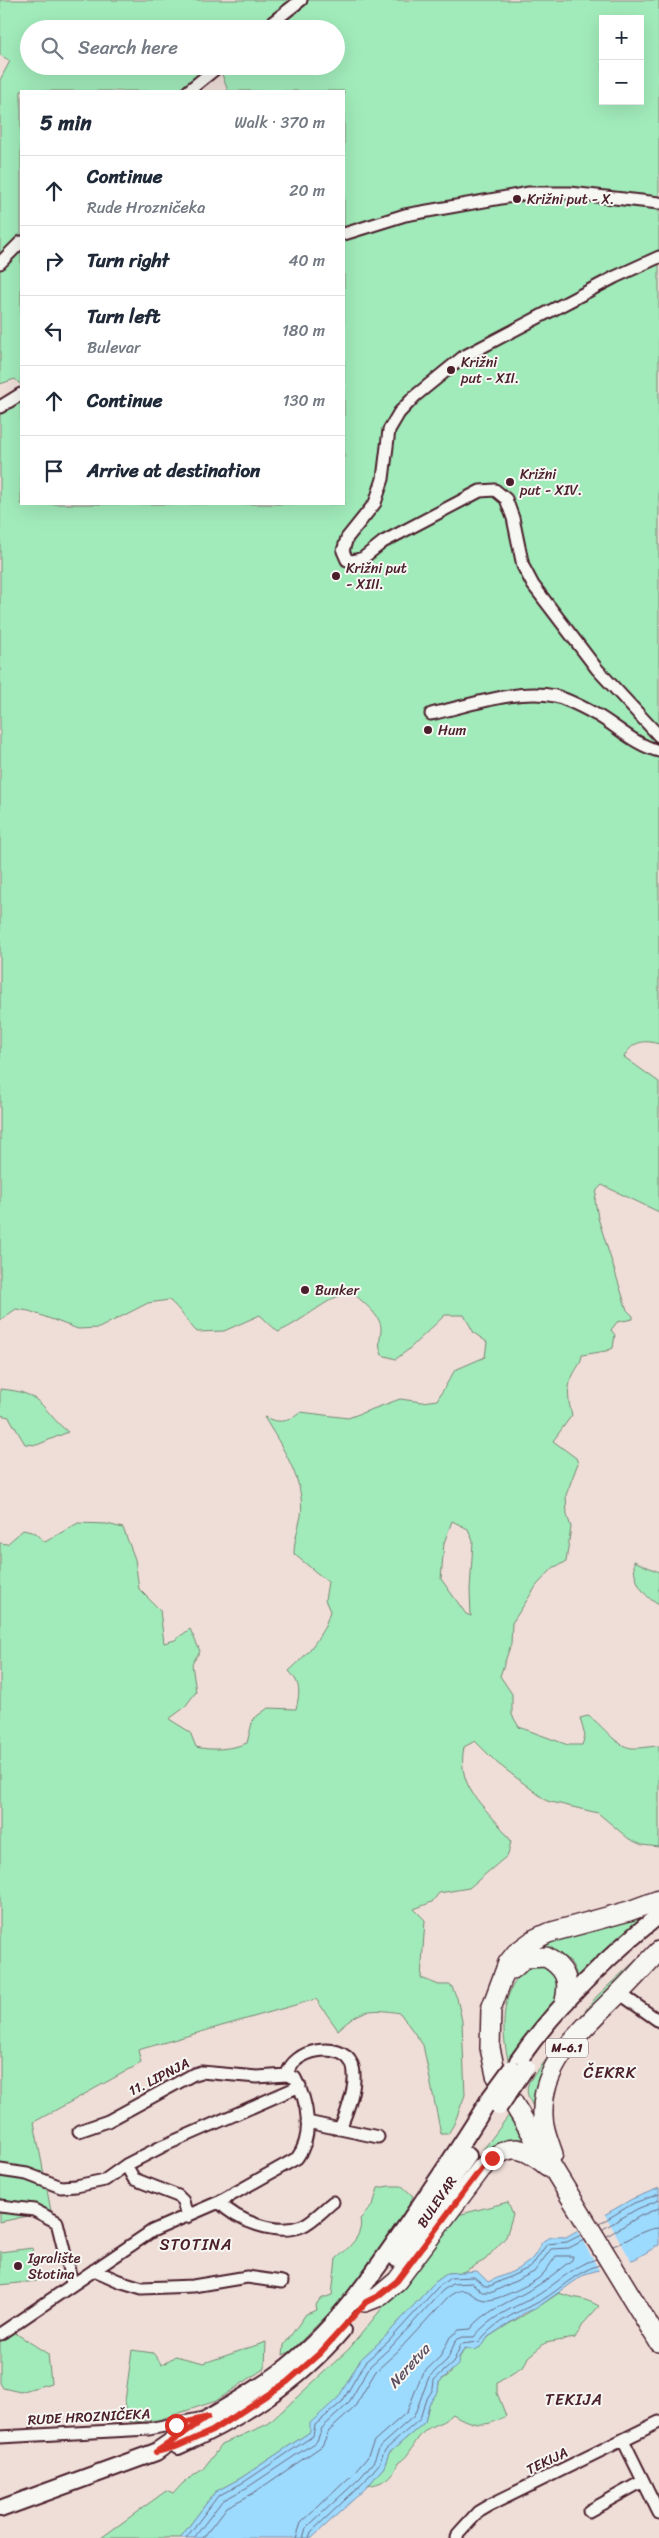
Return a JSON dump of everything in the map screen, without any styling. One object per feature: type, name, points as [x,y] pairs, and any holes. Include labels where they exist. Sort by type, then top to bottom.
[{"type":"main road","name":"M-6.1","points":[[659,1900],[535,1939],[516,1953],[508,1963],[490,2015],[491,2060],[496,2075],[659,2342]]},
{"type":"main road","points":[[522,2064],[565,2001],[628,1941],[659,1915]]},
{"type":"main road","name":"BULEVAR","points":[[156,2452],[178,2446],[212,2431],[287,2382],[320,2353],[366,2302],[428,2216],[494,2102],[522,2064],[590,1991],[659,1928]]},
{"type":"main road","name":"M-6.1","points":[[557,2175],[543,2123],[542,2109],[549,2077],[564,2051],[659,1951]]},
{"type":"main road","points":[[501,1980],[524,1958],[546,1957],[564,1970],[568,1988],[565,2001]]},
{"type":"main road","points":[[0,2508],[156,2452],[278,2374],[333,2326],[378,2268],[467,2137],[494,2102]]},
{"type":"main road","points":[[366,2302],[378,2296],[397,2281],[481,2169],[492,2158],[508,2150],[524,2149],[557,2175]]},
{"type":"street","points":[[276,20],[302,0]]},
{"type":"street","points":[[189,90],[208,75]]},
{"type":"street","points":[[345,234],[405,215],[529,193],[570,193],[659,203]]},
{"type":"street","points":[[0,263],[20,243]]},
{"type":"street","points":[[659,256],[614,277],[463,357],[415,396],[399,413],[389,430],[383,479],[375,503],[345,542],[342,551],[347,560],[357,560],[382,542],[480,490],[490,489],[499,492],[509,507],[523,566],[533,585],[597,669],[659,736]]},
{"type":"street","points":[[0,407],[20,395]]},
{"type":"street","points":[[431,714],[510,697],[545,695],[557,697],[584,708],[641,745],[659,752]]},
{"type":"street","points":[[619,1993],[659,2021]]},
{"type":"street","points":[[0,2334],[72,2283],[152,2231],[219,2202],[297,2158],[304,2149],[308,2134],[305,2100],[295,2078],[287,2075],[288,2068],[296,2059],[310,2051],[337,2052],[346,2056],[352,2065],[352,2087],[348,2109],[340,2128]]},
{"type":"street","name":"11. LIPNJA","points":[[79,2132],[108,2120],[201,2072],[257,2077],[287,2075]]},
{"type":"street","points":[[0,2170],[27,2174],[61,2187],[105,2180],[126,2166],[235,2114],[300,2086]]},
{"type":"street","points":[[307,2122],[378,2137]]},
{"type":"street","points":[[126,2166],[134,2179],[178,2196],[183,2201],[187,2217]]},
{"type":"street","points":[[219,2202],[229,2212],[275,2228],[303,2226],[333,2202]]},
{"type":"street","points":[[0,2206],[34,2210],[57,2222],[72,2283]]},
{"type":"street","points":[[94,2270],[119,2281],[142,2288],[193,2286],[247,2277],[282,2282]]},
{"type":"street","name":"RUDE HROZNIČEKA","points":[[0,2437],[149,2429],[208,2417]]},
{"type":"street","name":"TEKIJA","points":[[457,2538],[458,2534],[478,2512],[490,2505],[659,2422]]},
{"type":"street","points":[[623,2440],[659,2513]]},
{"type":"street","points":[[589,2511],[643,2481]]},
{"type":"green space","points":[[0,0],[659,0],[659,1044],[638,1043],[624,1057],[659,1082],[659,1212],[602,1185],[597,1190],[595,1200],[598,1218],[627,1310],[633,1316],[633,1319],[617,1322],[611,1330],[615,1335],[613,1348],[582,1355],[571,1378],[568,1394],[572,1415],[553,1441],[576,1458],[578,1463],[566,1495],[567,1515],[571,1527],[566,1562],[554,1567],[537,1585],[512,1623],[511,1644],[500,1676],[512,1694],[512,1715],[519,1727],[568,1745],[582,1745],[585,1736],[580,1718],[588,1716],[614,1739],[626,1746],[635,1748],[659,1746],[659,1847],[642,1845],[629,1839],[598,1813],[547,1801],[497,1763],[475,1741],[464,1747],[463,1763],[469,1788],[511,1841],[508,1855],[469,1888],[439,1893],[432,1902],[414,1909],[425,1920],[421,1978],[439,1985],[451,1985],[457,1998],[462,2021],[465,2095],[454,2124],[448,2134],[441,2134],[423,2045],[400,2013],[366,2012],[353,2018],[338,2030],[316,1999],[138,2050],[141,2063],[34,2122],[51,2211],[0,2222],[0,1543],[7,1544],[23,1530],[36,1533],[45,1542],[78,1523],[107,1524],[123,1528],[135,1559],[139,1589],[160,1610],[164,1643],[175,1640],[190,1629],[200,1651],[192,1664],[196,1692],[184,1708],[169,1719],[190,1732],[196,1747],[222,1749],[247,1743],[253,1719],[268,1708],[296,1709],[298,1684],[289,1671],[314,1644],[324,1628],[330,1611],[325,1600],[328,1582],[294,1554],[295,1540],[301,1516],[300,1490],[291,1464],[264,1417],[275,1421],[284,1421],[301,1412],[348,1418],[400,1399],[422,1402],[437,1400],[455,1370],[485,1357],[487,1342],[474,1333],[464,1315],[445,1315],[396,1359],[382,1355],[379,1344],[381,1328],[378,1318],[351,1291],[332,1299],[278,1332],[260,1315],[224,1331],[197,1332],[169,1300],[148,1303],[99,1328],[78,1329],[29,1311],[16,1309],[0,1320],[0,407],[20,395],[20,505],[345,505],[345,90],[228,90],[222,75],[345,75],[345,20],[20,20],[20,75],[206,75],[188,90],[20,90],[20,384],[15,379],[0,384],[0,80],[10,61],[0,55]],"holes":[[[452,1521],[468,1529],[473,1541],[470,1590],[471,1616],[466,1614],[441,1579],[444,1543]]]},
{"type":"green space","points":[[0,1389],[25,1394],[33,1398],[68,1432],[37,1445],[25,1444],[9,1417],[0,1415]]},
{"type":"green space","points":[[634,1561],[659,1572],[659,1605],[643,1592],[637,1581]]},
{"type":"green space","points":[[659,1906],[578,1984],[577,1975],[570,1961],[551,1952],[534,1951],[557,1939]]},
{"type":"green space","points":[[659,1939],[659,1946],[563,2050],[540,2118],[528,2095],[527,2090],[530,2080],[597,1996]]},
{"type":"green space","points":[[547,1961],[565,1991],[509,2063],[504,2033],[504,2017],[512,1988],[520,1976],[531,1966]]},
{"type":"green space","points":[[512,2111],[531,2141],[512,2141],[483,2150]]},
{"type":"green space","points":[[402,2186],[413,2196],[409,2205],[355,2287],[290,2352],[283,2355],[284,2345],[306,2314],[317,2310],[316,2305],[320,2299],[332,2295],[336,2259],[354,2242],[361,2225],[360,2219],[373,2205],[378,2188]]},
{"type":"green space","points":[[508,2202],[513,2214],[506,2237],[485,2260],[463,2272],[448,2273],[434,2283],[384,2338],[361,2359],[338,2399],[310,2432],[241,2478],[215,2492],[180,2538],[101,2538],[166,2491],[173,2494],[183,2483],[203,2469],[222,2444],[268,2424],[349,2349],[391,2297],[446,2218]]},
{"type":"green space","name":"Igralište Stotina","points":[[33,2248],[37,2281],[0,2285],[0,2252]]},
{"type":"green space","points":[[559,2293],[599,2306],[584,2323],[575,2338],[545,2343],[528,2357],[524,2366],[497,2383],[497,2393],[506,2416],[486,2424],[480,2424],[467,2421],[453,2414],[422,2434],[407,2456],[398,2463],[393,2473],[387,2479],[368,2486],[384,2467],[389,2453],[425,2422],[429,2404],[438,2391],[439,2382],[450,2374],[465,2348],[479,2348],[490,2336]]},
{"type":"green space","points":[[12,2331],[48,2354],[51,2383],[20,2392],[3,2388],[0,2383],[0,2341]]},
{"type":"green space","points":[[266,2342],[265,2368],[216,2401],[158,2420],[129,2422],[125,2401],[132,2350],[153,2353],[162,2365],[175,2356],[204,2363]]},
{"type":"water","name":"Neretva","points":[[659,2188],[659,2245],[635,2259],[585,2274],[535,2309],[526,2312],[488,2337],[483,2345],[475,2350],[465,2348],[459,2357],[458,2365],[439,2382],[438,2391],[429,2404],[425,2422],[389,2453],[384,2467],[368,2486],[312,2538],[180,2538],[215,2492],[241,2478],[310,2432],[310,2423],[338,2398],[361,2359],[384,2338],[434,2283],[448,2273],[477,2271],[488,2282],[508,2274],[527,2263],[544,2240],[566,2237],[632,2199]]},
{"type":"pier","points":[[604,2213],[632,2262],[600,2272],[576,2229]]},
{"type":"place","name":"Križni put - X.","points":[[517,199]]},
{"type":"place","name":"Križni put - XII.","points":[[451,370]]},
{"type":"place","name":"Križni put - XIV.","points":[[510,482]]},
{"type":"place","name":"Križni put - XIII.","points":[[336,576]]},
{"type":"place","name":"Hum","points":[[428,730]]},
{"type":"place","name":"Bunker","points":[[305,1290]]},
{"type":"place","name":"Igralište Stotina","points":[[18,2266]]},
{"type":"district","name":"ČEKRK","points":[[610,2072]]},
{"type":"district","name":"STOTINA","points":[[196,2244]]},
{"type":"district","name":"TEKIJA","points":[[574,2399]]},
{"type":"route","points":[[176,2425],[208,2417],[174,2438],[156,2452],[178,2446],[212,2431],[287,2382],[320,2353],[366,2302],[387,2290],[397,2281],[481,2169],[492,2158]]}]
